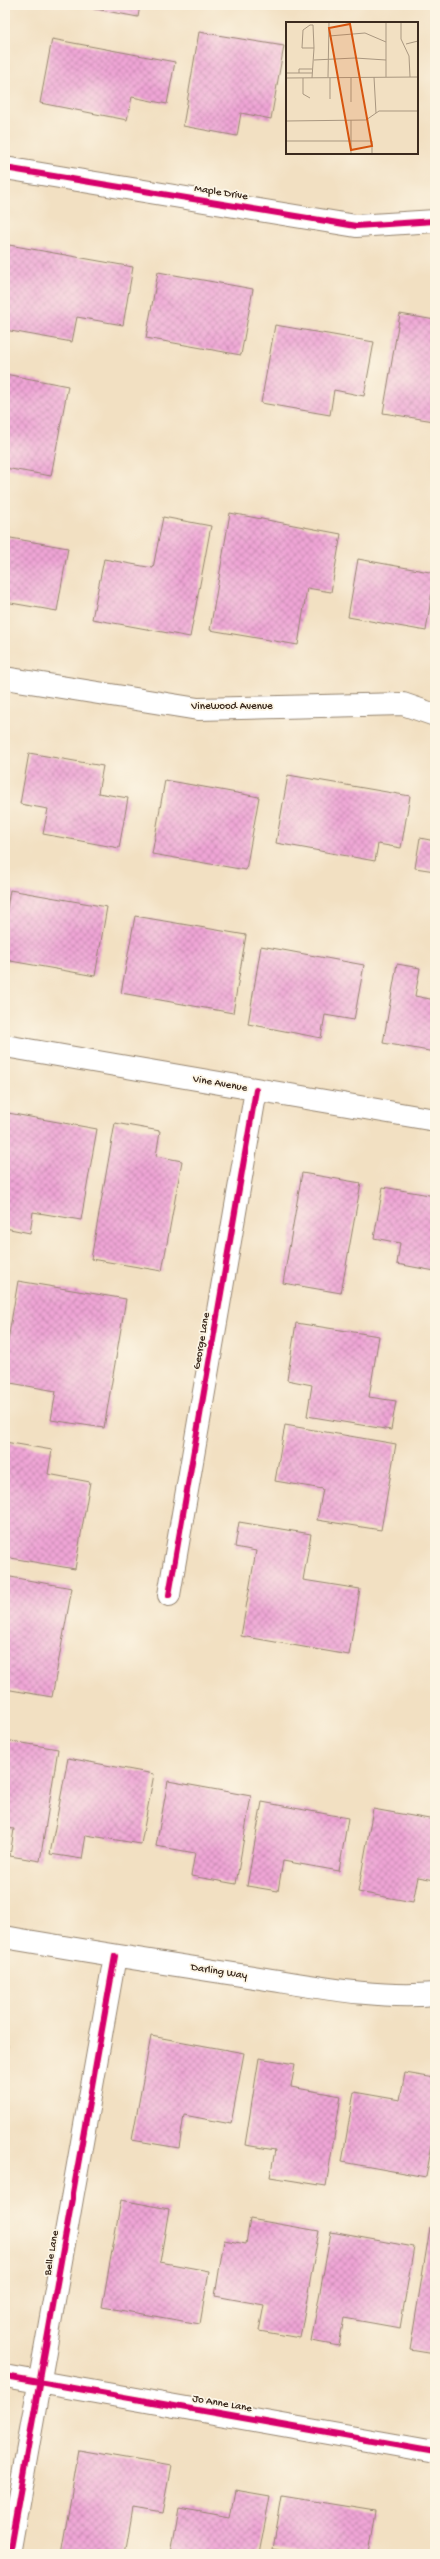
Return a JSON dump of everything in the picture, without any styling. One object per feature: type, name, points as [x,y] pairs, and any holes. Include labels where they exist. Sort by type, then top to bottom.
[{"type":"street","name":"Maple Drive","points":[[5,168],[356,226],[435,221]]},
{"type":"street","name":"Vinewood Avenue","points":[[5,678],[198,710],[403,704],[435,716]]},
{"type":"street","name":"Vine Avenue","points":[[5,1046],[435,1120]]},
{"type":"street","name":"George Lane","points":[[169,1595],[256,1090]]},
{"type":"street","name":"Darling Way","points":[[5,1937],[115,1956],[334,1989],[404,1997],[435,1994]]},
{"type":"street","name":"Belle Lane","points":[[9,2554],[115,1956]]},
{"type":"street","name":"Jo Anne Lane","points":[[5,2376],[435,2452]]},
{"type":"building","points":[[74,5],[140,5],[138,17]]},
{"type":"building","points":[[199,32],[284,46],[271,119],[241,113],[237,136],[183,126]]},
{"type":"building","points":[[52,39],[175,62],[167,104],[132,97],[127,120],[40,103]]},
{"type":"building","points":[[9,245],[133,267],[123,325],[77,317],[72,342],[5,330],[5,269]]},
{"type":"building","points":[[158,272],[253,289],[241,355],[146,338]]},
{"type":"building","points":[[400,314],[435,320],[434,421],[383,413]]},
{"type":"building","points":[[275,325],[374,342],[364,396],[334,390],[330,415],[261,403]]},
{"type":"building","points":[[5,374],[68,386],[51,476],[5,468]]},
{"type":"building","points":[[230,513],[341,534],[331,592],[307,588],[298,645],[210,630]]},
{"type":"building","points":[[163,517],[211,526],[190,637],[92,619],[104,559],[153,568]]},
{"type":"building","points":[[5,537],[68,548],[57,611],[5,602]]},
{"type":"building","points":[[358,559],[435,573],[426,631],[348,617]]},
{"type":"building","points":[[29,753],[103,766],[98,793],[128,798],[119,848],[43,834],[48,809],[20,804]]},
{"type":"building","points":[[288,775],[410,796],[401,848],[378,844],[375,861],[276,843]]},
{"type":"building","points":[[165,780],[259,797],[246,870],[152,854]]},
{"type":"building","points":[[420,838],[435,841],[435,871],[415,868]]},
{"type":"building","points":[[10,890],[107,907],[95,976],[5,960],[5,920]]},
{"type":"building","points":[[135,916],[246,935],[233,1013],[121,993]]},
{"type":"building","points":[[261,946],[364,965],[354,1020],[325,1015],[321,1038],[248,1024]]},
{"type":"building","points":[[397,964],[420,968],[415,996],[435,1000],[435,1052],[383,1043]]},
{"type":"building","points":[[8,1113],[97,1129],[81,1220],[33,1212],[30,1233],[5,1228],[5,1133]]},
{"type":"building","points":[[115,1123],[160,1131],[156,1156],[182,1161],[162,1271],[91,1259]]},
{"type":"building","points":[[302,1173],[361,1183],[341,1293],[283,1283]]},
{"type":"building","points":[[383,1187],[435,1196],[435,1271],[397,1264],[400,1243],[374,1238]]},
{"type":"building","points":[[18,1281],[126,1299],[104,1428],[51,1420],[56,1391],[5,1382],[5,1358]]},
{"type":"building","points":[[296,1323],[379,1336],[369,1397],[396,1401],[391,1430],[307,1416],[312,1385],[287,1380]]},
{"type":"building","points":[[285,1425],[396,1444],[381,1530],[317,1520],[323,1489],[275,1481]]},
{"type":"building","points":[[5,1442],[52,1450],[48,1474],[90,1482],[75,1569],[5,1557]]},
{"type":"building","points":[[239,1522],[311,1534],[303,1580],[360,1589],[349,1655],[241,1636],[256,1551],[235,1547]]},
{"type":"building","points":[[5,1576],[72,1588],[52,1697],[5,1689]]},
{"type":"building","points":[[5,1740],[58,1749],[40,1861],[10,1856],[14,1829],[5,1828]]},
{"type":"building","points":[[68,1758],[154,1774],[141,1844],[86,1835],[82,1859],[50,1854]]},
{"type":"building","points":[[168,1781],[251,1796],[236,1884],[191,1876],[195,1853],[156,1846]]},
{"type":"building","points":[[262,1802],[348,1818],[339,1871],[283,1861],[278,1891],[247,1886]]},
{"type":"building","points":[[373,1809],[435,1820],[435,1880],[418,1877],[413,1902],[358,1892]]},
{"type":"building","points":[[151,2036],[244,2053],[231,2124],[184,2115],[179,2148],[132,2140]]},
{"type":"building","points":[[5,2044],[8,2045],[6,2057],[5,2057]]},
{"type":"building","points":[[259,2058],[295,2064],[291,2087],[341,2096],[326,2186],[270,2177],[275,2150],[245,2145]]},
{"type":"building","points":[[405,2073],[435,2078],[435,2128],[426,2177],[342,2162],[354,2092],[400,2100]]},
{"type":"building","points":[[121,2200],[169,2209],[160,2262],[209,2271],[200,2324],[102,2307]]},
{"type":"building","points":[[250,2219],[319,2231],[300,2338],[259,2331],[264,2305],[215,2296],[224,2240],[246,2244]]},
{"type":"building","points":[[430,2228],[435,2229],[435,2354],[410,2350]]},
{"type":"building","points":[[331,2232],[414,2247],[400,2328],[344,2318],[339,2346],[311,2341]]},
{"type":"building","points":[[79,2450],[171,2466],[162,2513],[133,2508],[125,2554],[61,2554]]},
{"type":"building","points":[[235,2490],[270,2496],[259,2554],[171,2554],[179,2508],[230,2517]]},
{"type":"building","points":[[282,2496],[375,2511],[368,2554],[300,2554],[273,2549]]},
{"type":"cycle path","points":[[5,168],[356,226],[435,221]]},
{"type":"cycle path","points":[[169,1595],[256,1090]]},
{"type":"cycle path","points":[[9,2554],[115,1956]]},
{"type":"cycle path","points":[[5,2376],[435,2452]]}]
